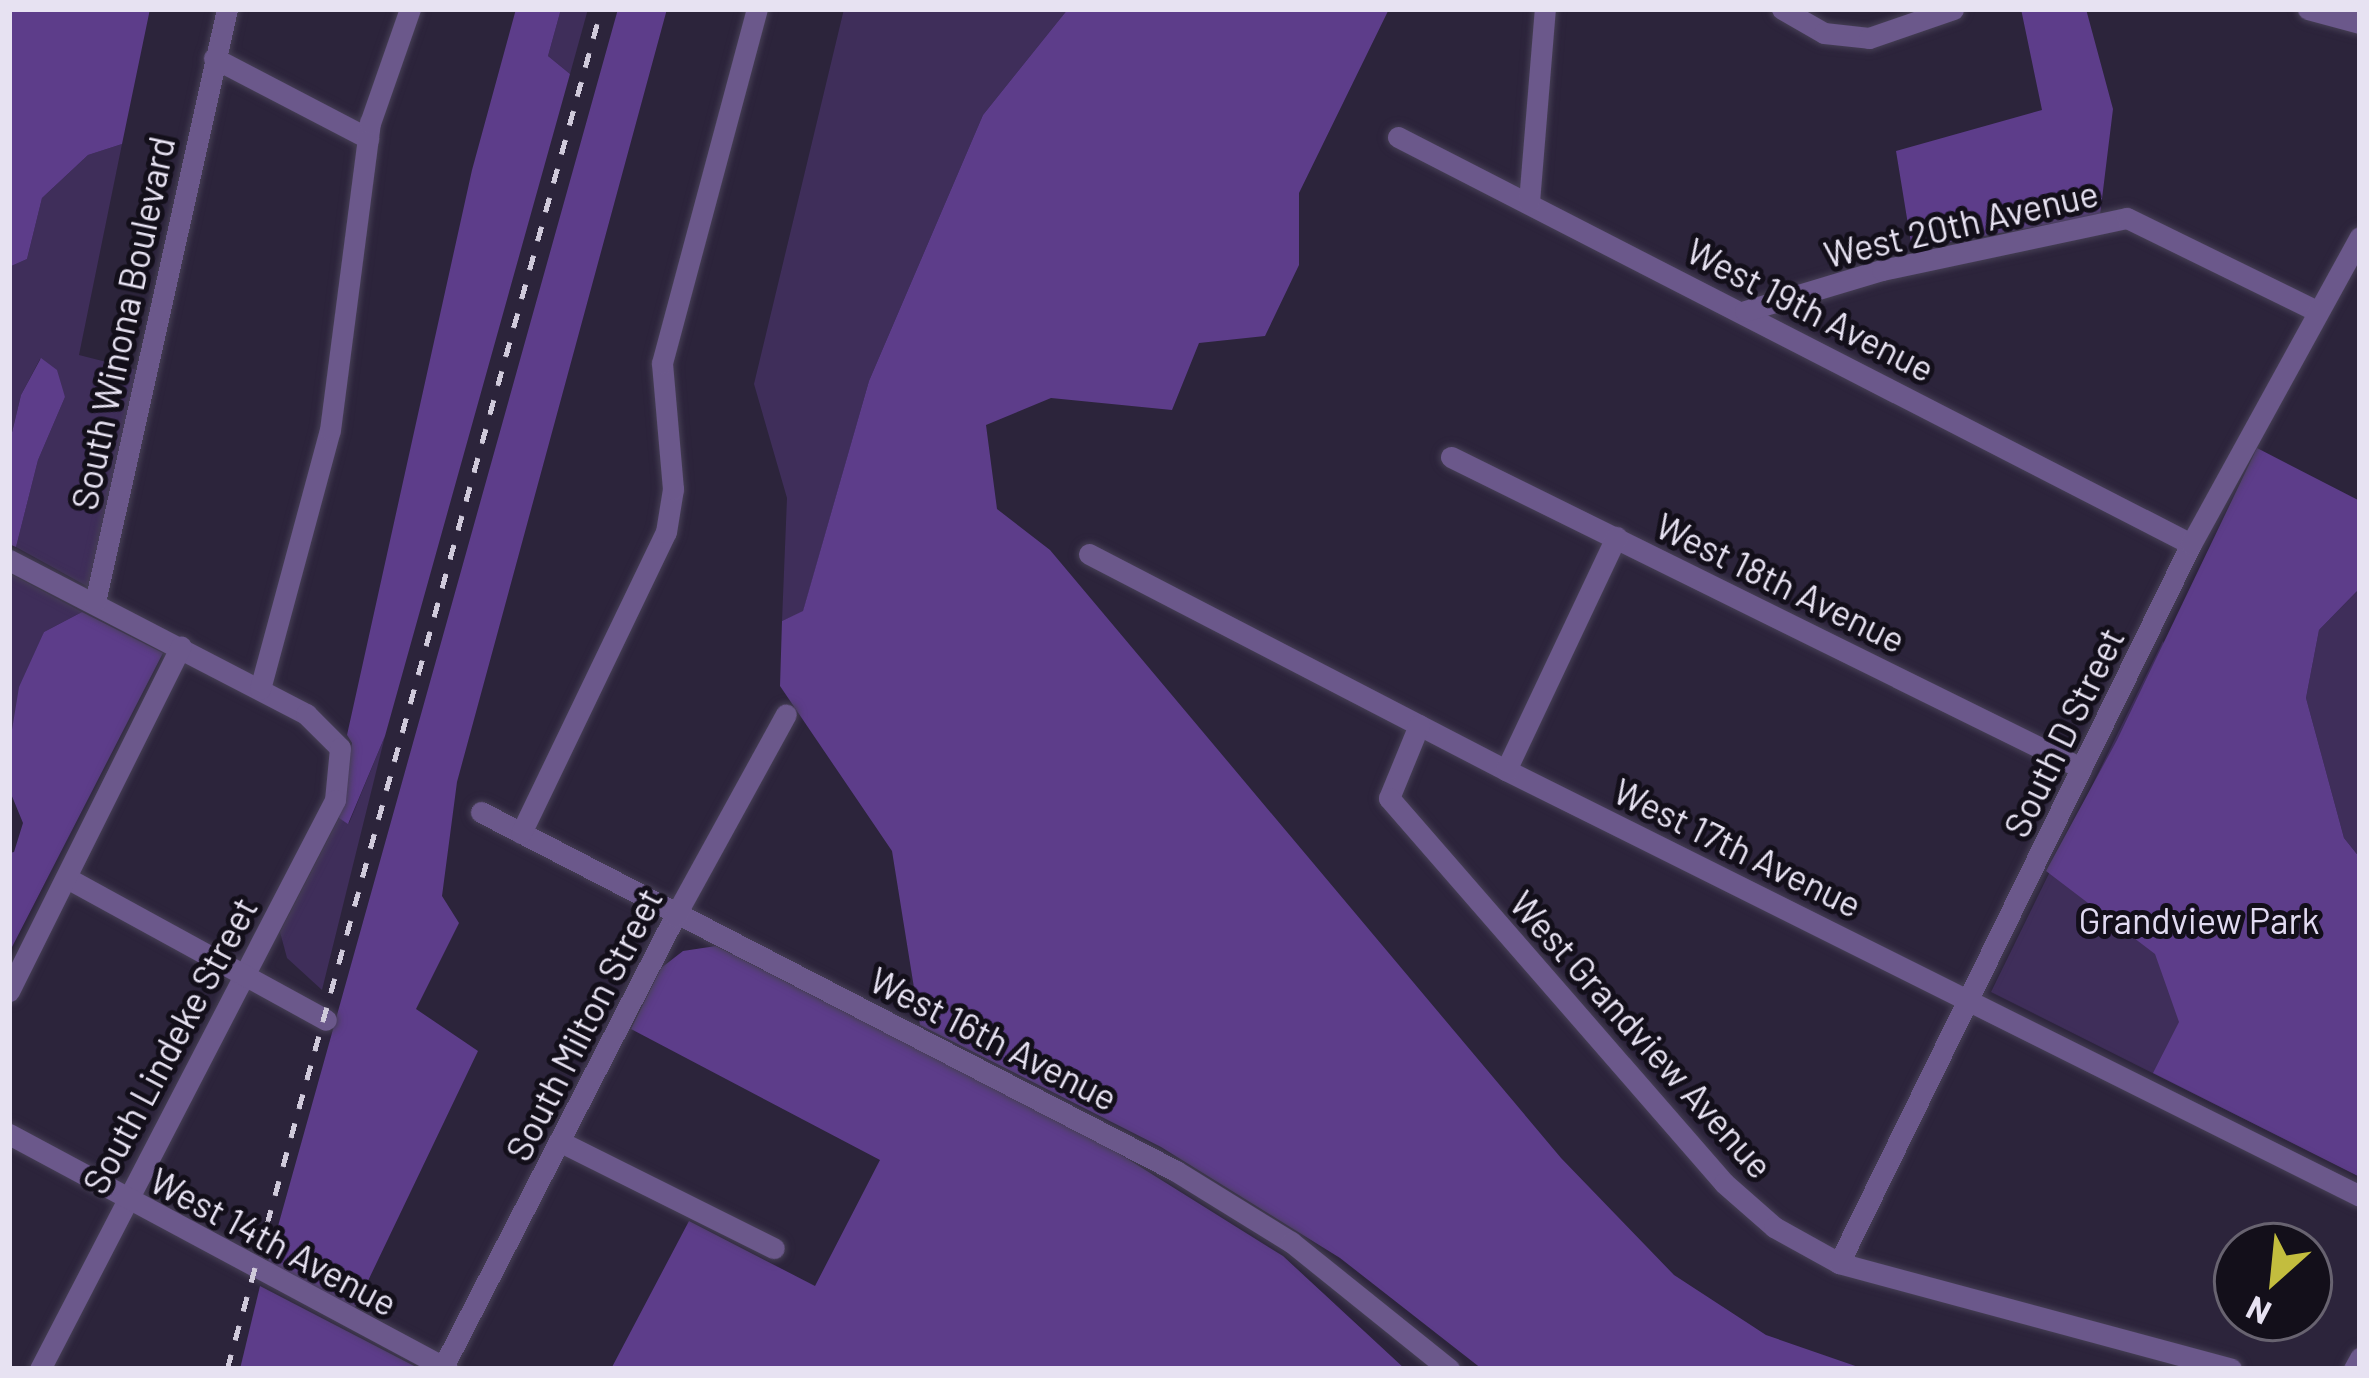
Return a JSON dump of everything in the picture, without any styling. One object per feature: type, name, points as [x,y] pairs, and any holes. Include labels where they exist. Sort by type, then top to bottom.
[{"type":"street","name":"South Winona Boulevard","points":[[95,602],[227,9]]},
{"type":"street","points":[[9,560],[260,689],[330,430],[368,138],[410,9]]},
{"type":"street","points":[[521,833],[666,532],[674,489],[662,363],[757,9]]},
{"type":"street","points":[[1529,202],[1545,9]]},
{"type":"street","points":[[1782,9],[1823,33],[1869,38],[1954,9]]},
{"type":"street","points":[[2308,9],[2360,23]]},
{"type":"street","points":[[214,58],[368,138]]},
{"type":"street","name":"West 19th Avenue","points":[[1398,137],[1745,311],[2191,544]]},
{"type":"street","name":"West 20th Avenue","points":[[1745,311],[1882,270],[2127,218],[2317,311]]},
{"type":"street","name":"South D Street","points":[[1839,1263],[2191,544],[2360,237]]},
{"type":"street","name":"West 18th Avenue","points":[[1450,457],[2081,768]]},
{"type":"street","points":[[1506,770],[1616,537]]},
{"type":"street","name":"West 17th Avenue","points":[[1088,554],[1506,770],[2360,1196]]},
{"type":"street","points":[[9,991],[182,646]]},
{"type":"street","name":"South Lindeke Street","points":[[40,1369],[335,800],[340,748],[306,714],[260,689]]},
{"type":"street","name":"South Milton Street","points":[[445,1368],[675,916],[786,714]]},
{"type":"street","name":"West Grandview Avenue","points":[[1419,724],[1389,798],[1724,1183],[1774,1227],[1839,1263],[2231,1369]]},
{"type":"street","name":"West 16th Avenue","points":[[481,812],[675,916],[1091,1123],[1291,1242],[1449,1369]]},
{"type":"street","points":[[67,878],[326,1020]]},
{"type":"street","name":"West 14th Avenue","points":[[9,1134],[124,1200],[445,1368]]},
{"type":"street","points":[[559,1142],[774,1248]]},
{"type":"street","points":[[2354,1369],[2360,1358]]},
{"type":"green space","points":[[9,9],[150,9],[122,144],[88,155],[42,198],[27,259],[9,267]]},
{"type":"green space","points":[[516,9],[561,9],[548,56],[570,74],[385,736],[348,824],[339,818],[352,743],[347,735],[472,170]]},
{"type":"green space","points":[[561,9],[588,9],[570,74],[548,56]]},
{"type":"green space","points":[[618,9],[667,9],[457,782],[442,896],[459,923],[416,1009],[478,1051],[355,1308],[268,1262]]},
{"type":"green space","points":[[844,9],[1068,9],[983,115],[869,381],[803,612],[782,621],[787,498],[754,384]]},
{"type":"green space","points":[[1068,9],[1389,9],[1299,193],[1299,265],[1265,336],[1199,343],[1172,410],[1051,398],[986,425],[997,509],[1050,550],[1561,1158],[1674,1275],[1766,1335],[1864,1369],[1482,1369],[1340,1258],[1161,1147],[920,1025],[892,851],[780,686],[782,621],[803,611],[869,381],[983,115]]},
{"type":"green space","points":[[2021,9],[2086,9],[2113,109],[2100,215],[1912,249],[1896,151],[2042,110]]},
{"type":"green space","points":[[122,144],[79,355],[138,370],[92,589],[16,547],[38,460],[65,397],[40,359],[21,395],[9,445],[9,267],[27,259],[42,198],[88,155]]},
{"type":"green space","points":[[41,358],[57,370],[65,397],[38,460],[16,547],[9,544],[9,445],[21,395]]},
{"type":"green space","name":"Grandview Park","points":[[2257,448],[2360,501],[2360,588],[2319,630],[2306,698],[2344,838],[2360,858],[2360,1177],[2153,1073],[2179,1022],[2155,954],[2046,871],[2117,740]]},
{"type":"green space","points":[[9,573],[82,612],[44,632],[9,748]]},
{"type":"green space","points":[[2360,588],[2360,858],[2344,838],[2306,698],[2319,630]]},
{"type":"green space","points":[[82,612],[163,653],[12,947],[9,853],[14,852],[23,823],[9,789],[9,748],[19,687],[44,632]]},
{"type":"green space","name":"Grandview Park","points":[[2163,641],[2360,1177],[1991,992]]},
{"type":"green space","points":[[385,736],[322,990],[287,958],[280,932],[339,818],[349,823]]},
{"type":"green space","points":[[716,946],[1107,1146],[1283,1256],[1405,1369],[611,1369],[689,1221],[815,1286],[880,1160],[631,1029],[661,968],[683,951]]},
{"type":"green space","points":[[260,1286],[420,1369],[240,1369]]},
{"type":"railway","points":[[227,1369],[601,9]]}]
